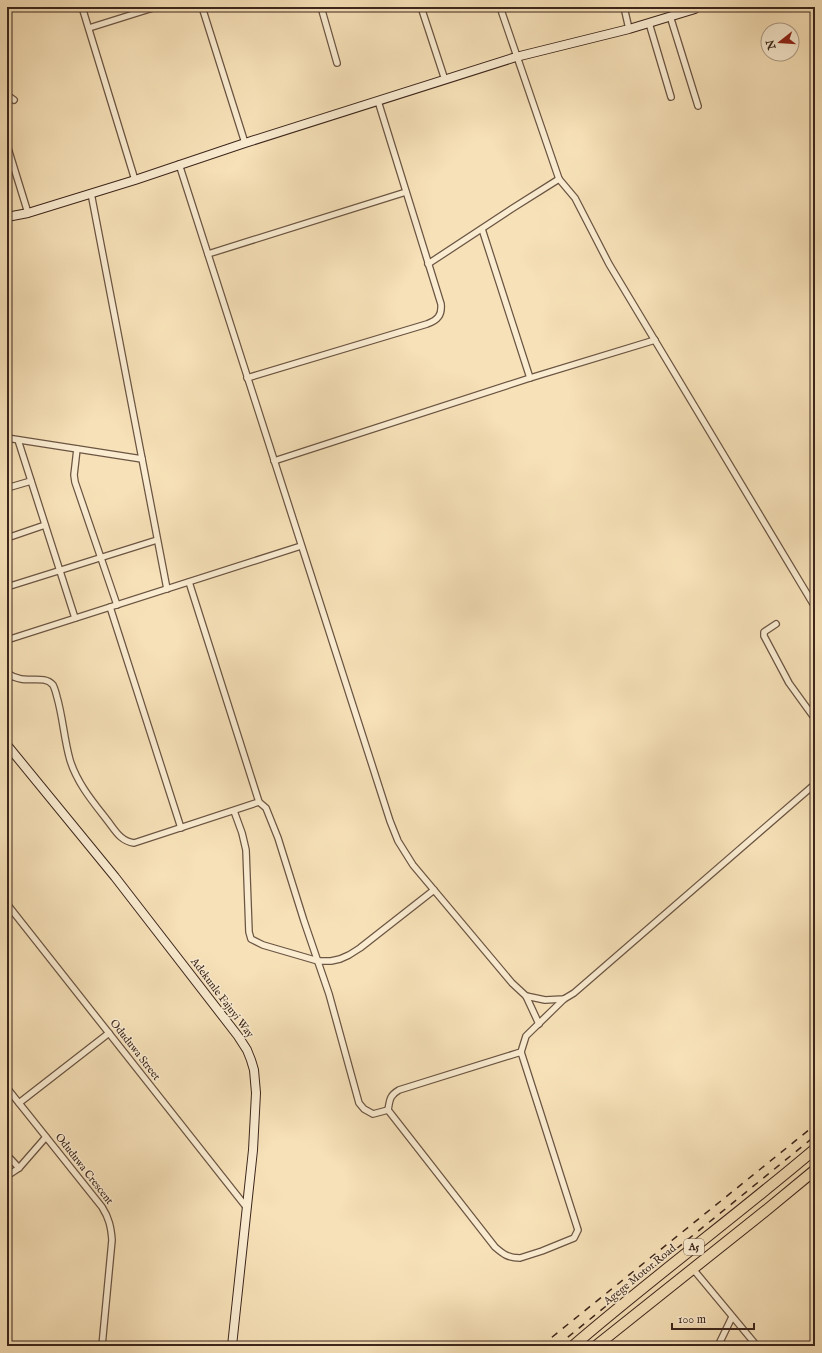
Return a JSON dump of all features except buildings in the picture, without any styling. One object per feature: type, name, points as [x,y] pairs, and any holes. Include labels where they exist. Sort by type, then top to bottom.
[{"type":"highway","name":"Agege Motor Road","points":[[573,1346],[815,1149]]},
{"type":"highway","name":"A5","points":[[596,1346],[815,1170]]},
{"type":"street","points":[[82,7],[135,180]]},
{"type":"street","points":[[89,28],[156,7]]},
{"type":"street","points":[[202,7],[245,143]]},
{"type":"street","points":[[321,7],[337,63]]},
{"type":"street","points":[[421,7],[444,80]]},
{"type":"street","points":[[500,7],[559,179],[575,198],[609,264],[815,606]]},
{"type":"street","points":[[624,7],[629,29]]},
{"type":"street","points":[[7,217],[135,180],[179,164],[516,57],[629,29],[699,8]]},
{"type":"street","points":[[670,16],[698,106]]},
{"type":"street","points":[[649,23],[670,96]]},
{"type":"street","points":[[7,95],[14,100]]},
{"type":"street","points":[[247,378],[434,322],[439,318],[442,312],[441,304],[378,101]]},
{"type":"street","points":[[7,146],[28,212]]},
{"type":"street","points":[[179,164],[301,546],[390,821],[398,841],[413,865],[512,983],[526,996],[539,1024]]},
{"type":"street","points":[[428,264],[559,179]]},
{"type":"street","points":[[208,254],[406,192]]},
{"type":"street","points":[[91,193],[167,589]]},
{"type":"street","points":[[482,229],[530,378]]},
{"type":"street","points":[[274,461],[530,378],[655,340]]},
{"type":"street","points":[[7,438],[142,459]]},
{"type":"street","points":[[18,440],[75,618]]},
{"type":"street","points":[[77,449],[74,475],[75,482],[117,604]]},
{"type":"street","points":[[7,488],[31,480]]},
{"type":"street","points":[[7,538],[45,525]]},
{"type":"street","points":[[7,587],[157,540]]},
{"type":"street","points":[[7,640],[301,546]]},
{"type":"street","points":[[189,582],[259,802],[266,808],[270,815],[318,961],[359,1103],[364,1109],[373,1114],[388,1110]]},
{"type":"street","points":[[110,607],[181,828]]},
{"type":"street","points":[[776,624],[766,629],[764,636],[789,683],[806,709],[815,719]]},
{"type":"street","points":[[7,673],[12,677],[20,679],[46,680],[52,684],[61,715],[70,760],[77,776],[84,789],[120,837],[126,842],[134,843],[259,802]]},
{"type":"street","name":"Adekunle Fajuyi Way","points":[[7,745],[115,877],[238,1036],[247,1050],[254,1070],[256,1093],[253,1150],[232,1346]]},
{"type":"street","points":[[522,1052],[398,1090],[392,1094],[388,1110],[495,1247],[504,1255],[512,1258],[520,1258],[566,1242],[574,1238],[578,1230],[522,1052],[526,1036],[564,1000],[574,993],[815,784]]},
{"type":"street","points":[[234,811],[246,850],[248,932],[251,939],[263,945],[318,961],[331,961],[349,955],[434,890]]},
{"type":"street","name":"Oduduwa Street","points":[[7,904],[247,1208]]},
{"type":"street","points":[[526,996],[545,1000],[564,1000]]},
{"type":"street","points":[[18,1103],[108,1032]]},
{"type":"street","name":"Oduduwa Crescent","points":[[7,1088],[102,1207],[112,1226],[102,1346]]},
{"type":"street","points":[[7,1176],[19,1168],[46,1137]]},
{"type":"street","points":[[7,1155],[19,1168]]},
{"type":"street","points":[[693,1269],[757,1346]]},
{"type":"street","points":[[718,1346],[732,1317]]},
{"type":"railway","points":[[541,1346],[815,1125]]},
{"type":"railway","points":[[557,1346],[815,1136]]}]
